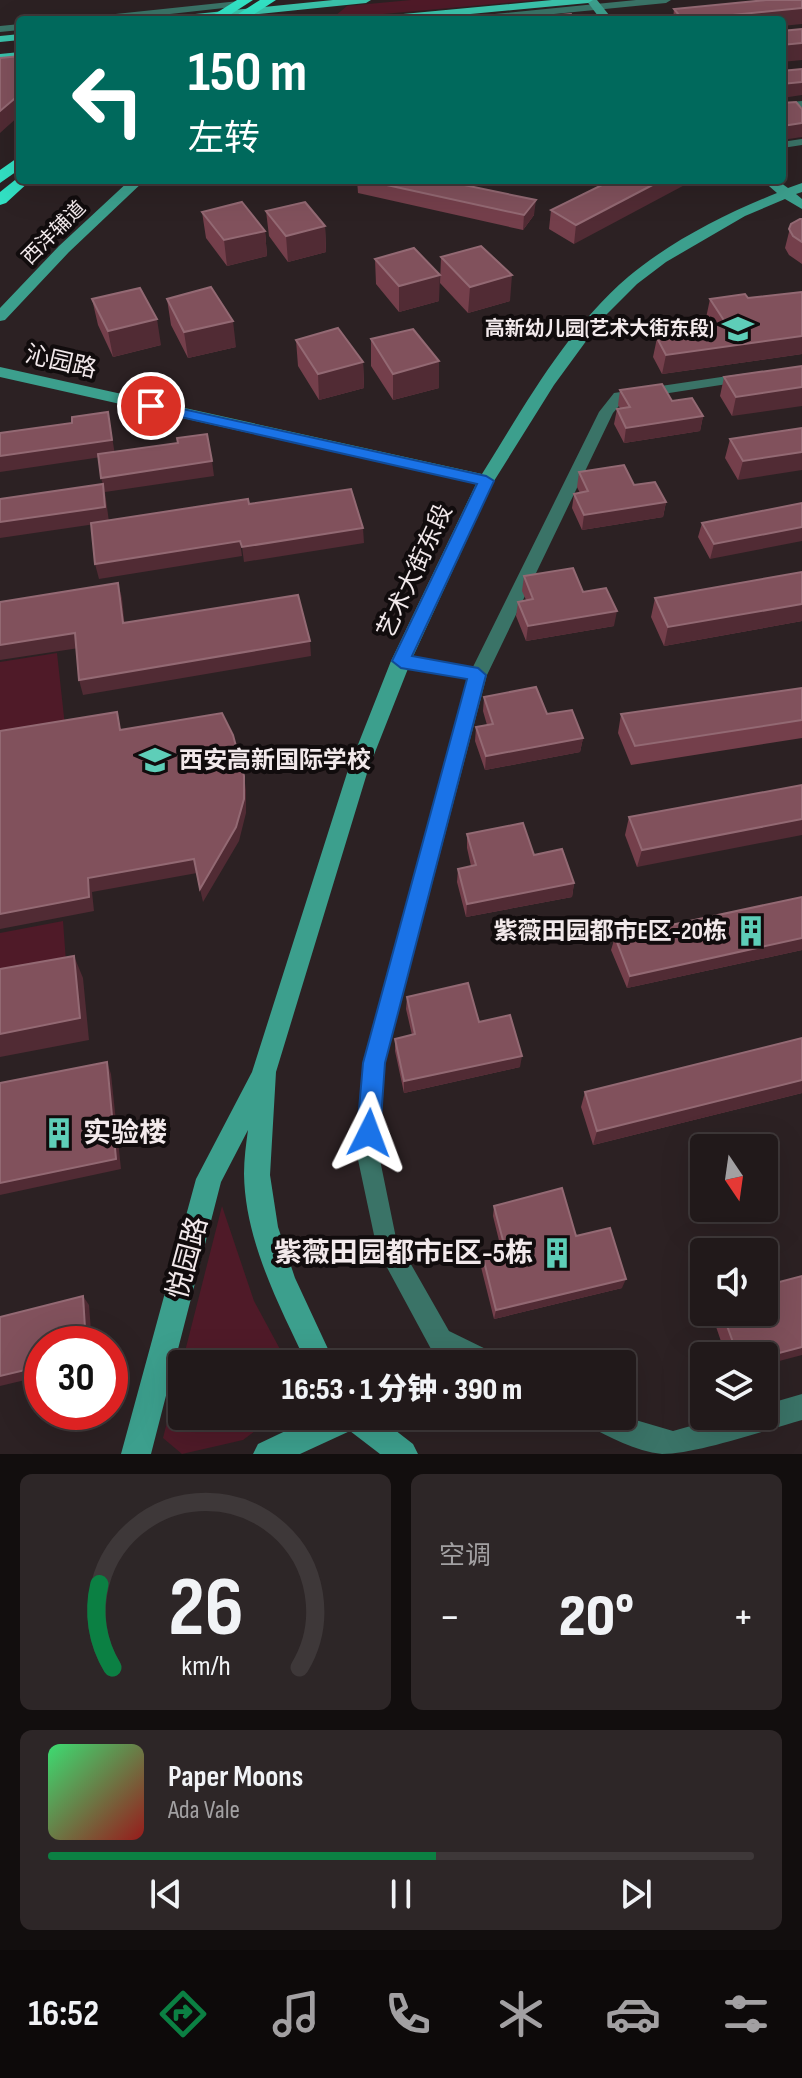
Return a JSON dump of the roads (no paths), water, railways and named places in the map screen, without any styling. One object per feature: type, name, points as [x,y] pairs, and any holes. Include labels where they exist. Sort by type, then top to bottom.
[{"type":"highway","points":[[227,16],[246,5],[269,0]]},
{"type":"highway","points":[[0,178],[16,164]]},
{"type":"highway","points":[[0,200],[18,184]]},
{"type":"main road","points":[[246,5],[366,0]]},
{"type":"main road","points":[[421,16],[598,2]]},
{"type":"street","points":[[494,16],[598,2],[666,0]]},
{"type":"street","points":[[598,2],[614,16]]},
{"type":"street","points":[[129,16],[246,5]]},
{"type":"street","points":[[690,16],[711,13]]},
{"type":"street","name":"西沣辅道","points":[[0,299],[117,184]]},
{"type":"street","name":"西沣辅道","points":[[0,317],[64,249],[134,184]]},
{"type":"street","points":[[785,187],[802,205]]},
{"type":"street","name":"艺术大街东段","points":[[315,1350],[283,1282],[265,1227],[257,1175],[264,1072],[358,770],[401,661],[486,481],[570,348],[632,281],[661,259],[785,187]]},
{"type":"street","name":"沁园路","points":[[0,372],[486,481]]},
{"type":"street","points":[[460,1350],[440,1340],[385,1241],[368,1155],[374,1063],[478,675],[606,412],[619,396],[772,373]]},
{"type":"street","name":"悦园路","points":[[136,1454],[209,1179],[264,1072]]},
{"type":"street","points":[[624,1430],[673,1444],[802,1407]]},
{"type":"street","points":[[268,1454],[320,1430]]},
{"type":"street","points":[[370,1430],[403,1454]]},
{"type":"lane","points":[[401,661],[478,675]]},
{"type":"place","name":"高新幼儿园(艺术大街东段)","points":[[738,329]]},
{"type":"place","name":"西安高新国际学校","points":[[155,760]]},
{"type":"place","name":"紫薇田园都市E区-20栋","points":[[751,931]]},
{"type":"place","name":"实验楼","points":[[59,1133]]},
{"type":"place","name":"紫薇田园都市E区-5栋","points":[[557,1253]]}]
